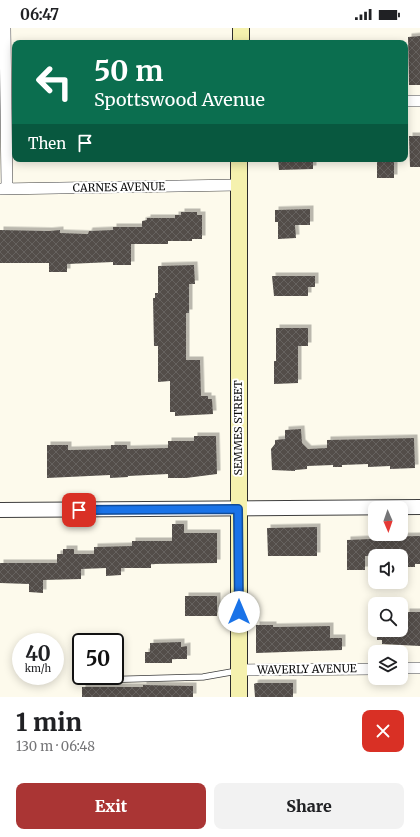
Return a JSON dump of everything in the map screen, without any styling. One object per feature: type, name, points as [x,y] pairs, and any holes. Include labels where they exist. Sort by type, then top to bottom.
[{"type":"main road","points":[[241,28],[241,40]]},
{"type":"main road","name":"SEMMES STREET","points":[[239,162],[239,697]]},
{"type":"street","points":[[4,189],[5,28]]},
{"type":"street","points":[[408,101],[420,101]]},
{"type":"street","name":"CARNES AVENUE","points":[[4,189],[238,185]]},
{"type":"street","points":[[0,510],[420,507]]},
{"type":"street","points":[[408,668],[420,668]]},
{"type":"street","name":"WAVERLY AVENUE","points":[[239,670],[368,669]]},
{"type":"lane","points":[[124,679],[203,677],[239,670]]},
{"type":"building","points":[[420,36],[420,85],[409,85],[408,37]]},
{"type":"building","points":[[409,136],[420,136],[420,167],[410,167]]},
{"type":"building","points":[[278,162],[313,162],[313,169],[279,170]]},
{"type":"building","points":[[377,162],[394,162],[394,178],[377,178]]},
{"type":"building","points":[[310,209],[310,225],[295,225],[296,238],[278,239],[278,222],[275,222],[275,210]]},
{"type":"building","points":[[181,212],[197,212],[197,215],[202,215],[202,239],[192,239],[192,241],[168,241],[168,244],[131,244],[131,265],[113,265],[113,262],[67,264],[67,272],[49,272],[49,263],[0,263],[0,230],[60,230],[60,233],[88,234],[89,231],[113,230],[113,227],[142,227],[142,221],[147,220],[147,218],[175,218],[175,215],[181,215]]},
{"type":"building","points":[[194,265],[195,284],[189,284],[189,313],[186,313],[186,360],[200,360],[201,396],[208,396],[208,399],[212,399],[213,414],[175,416],[175,412],[170,412],[170,381],[158,382],[158,346],[154,346],[153,298],[155,298],[155,293],[158,293],[158,266]]},
{"type":"building","points":[[272,276],[315,276],[315,287],[308,287],[308,296],[274,296]]},
{"type":"building","points":[[276,328],[308,328],[308,346],[298,346],[298,383],[274,384]]},
{"type":"building","points":[[301,429],[302,443],[308,449],[327,448],[327,440],[414,438],[415,468],[390,469],[390,466],[368,467],[368,464],[342,465],[342,467],[333,467],[333,465],[307,466],[307,469],[295,471],[272,470],[271,449],[275,444],[275,440],[285,439],[285,430]]},
{"type":"building","points":[[194,436],[216,436],[217,474],[186,478],[168,478],[168,474],[110,478],[110,475],[47,478],[47,445],[68,445],[68,450],[111,449],[111,445],[127,445],[127,449],[168,448],[168,441],[194,441]]},
{"type":"building","points":[[172,524],[184,524],[184,533],[217,533],[217,563],[151,564],[151,568],[121,568],[121,575],[106,576],[106,568],[81,569],[81,579],[43,580],[43,593],[29,592],[29,584],[0,583],[0,563],[57,563],[57,554],[63,554],[63,549],[74,549],[74,554],[94,554],[94,547],[132,546],[132,541],[172,541]]},
{"type":"building","points":[[317,527],[317,556],[268,556],[267,528]]},
{"type":"building","points":[[408,536],[420,536],[420,564],[415,564],[415,567],[408,567],[408,549],[368,549],[368,556],[365,556],[365,570],[347,570],[347,540],[368,539],[368,541],[408,541]]},
{"type":"building","points":[[185,596],[217,596],[217,616],[185,616]]},
{"type":"building","points":[[408,612],[420,612],[420,646],[382,644],[382,640],[377,640],[377,637],[408,637]]},
{"type":"building","points":[[256,625],[273,625],[273,627],[330,626],[330,638],[342,638],[342,650],[256,653]]},
{"type":"building","points":[[181,642],[181,647],[187,646],[187,659],[172,659],[172,663],[145,663],[145,652],[150,652],[150,643]]},
{"type":"building","points":[[293,683],[293,697],[255,697],[254,684]]},
{"type":"building","points":[[143,685],[193,686],[193,697],[82,697],[82,687],[143,687]]},
{"type":"route","points":[[79,510],[238,509],[239,612]]}]
